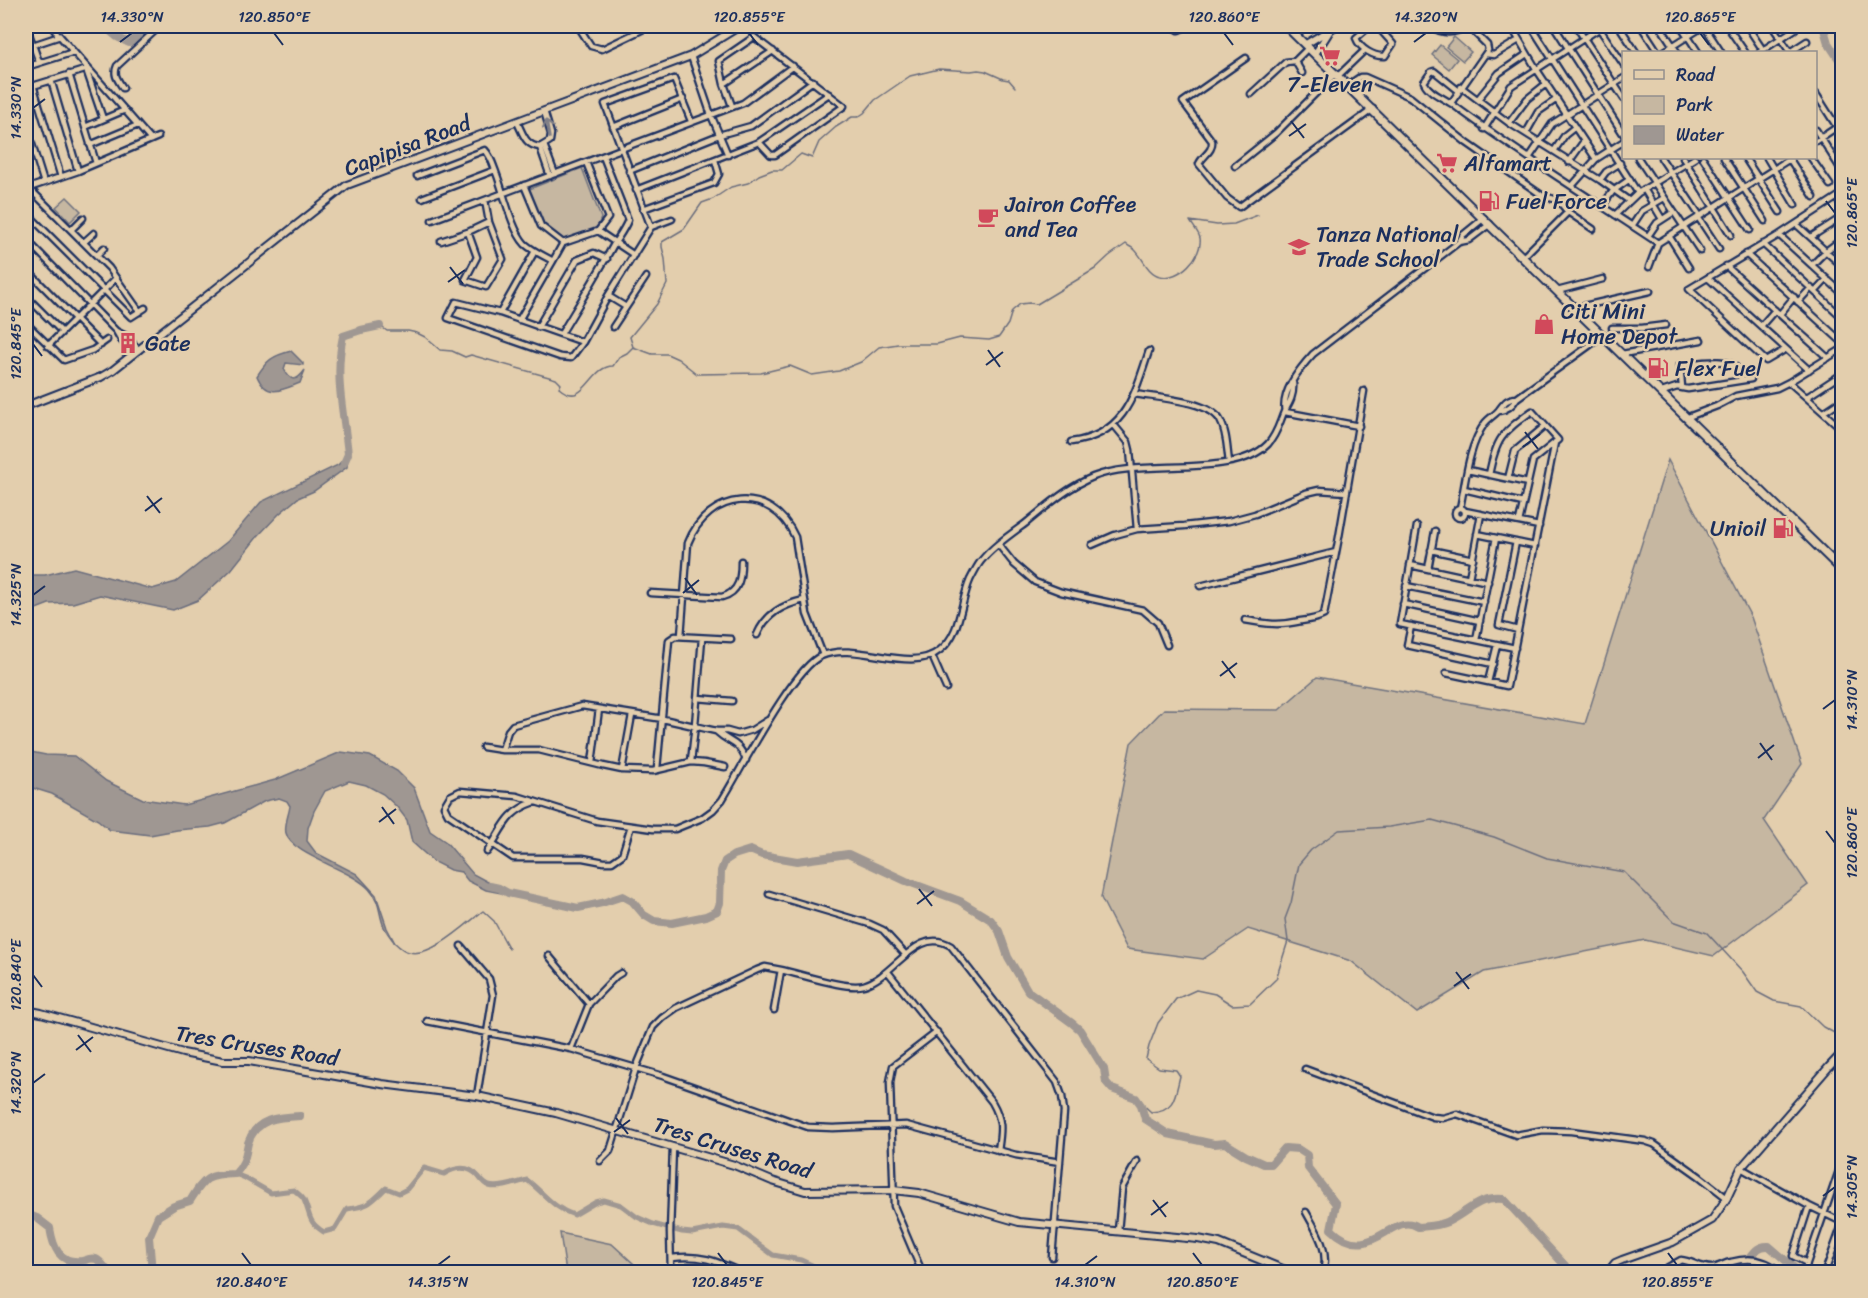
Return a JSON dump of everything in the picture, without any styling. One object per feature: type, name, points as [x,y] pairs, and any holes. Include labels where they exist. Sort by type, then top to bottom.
[{"type":"main road","name":"Capipisa Road","points":[[26,406],[107,374],[347,185],[691,56],[740,26]]},
{"type":"main road","points":[[1286,26],[1842,570]]},
{"type":"main road","points":[[1307,46],[1333,27]]},
{"type":"main road","points":[[1315,54],[1333,27]]},
{"type":"main road","name":"Tres Cruses Road","points":[[26,1010],[183,1053],[223,1061],[249,1062],[382,1084],[477,1096],[556,1113],[734,1165],[772,1181],[805,1191],[919,1192],[1019,1222],[1219,1243],[1290,1272]]},
{"type":"main road","points":[[1608,1272],[1622,1260],[1673,1242],[1712,1220],[1727,1198],[1741,1168],[1842,1053]]},
{"type":"street","points":[[30,26],[28,29],[39,62]]},
{"type":"street","points":[[51,26],[151,140]]},
{"type":"street","points":[[123,88],[115,77],[117,66],[158,28],[164,26]]},
{"type":"street","points":[[578,26],[591,46],[602,49],[650,26]]},
{"type":"street","points":[[1172,26],[1179,30],[1188,26]]},
{"type":"street","points":[[1370,26],[1356,38],[1356,41],[1365,50],[1381,57],[1386,56],[1394,44],[1377,26]]},
{"type":"street","points":[[1430,26],[1449,33],[1468,26],[1487,45],[1486,54],[1451,103]]},
{"type":"street","points":[[1496,26],[1500,30],[1509,26],[1596,159]]},
{"type":"street","points":[[1531,26],[1638,193]]},
{"type":"street","points":[[1554,26],[1622,133]]},
{"type":"street","points":[[1576,26],[1622,97]]},
{"type":"street","points":[[1484,129],[1511,86],[1600,26],[1622,63]]},
{"type":"street","points":[[1619,26],[1635,51]]},
{"type":"street","points":[[1641,26],[1657,51]]},
{"type":"street","points":[[1660,26],[1676,51]]},
{"type":"street","points":[[1681,26],[1697,51]]},
{"type":"street","points":[[1665,51],[1704,26],[1721,51]]},
{"type":"street","points":[[1727,26],[1744,51]]},
{"type":"street","points":[[1748,26],[1762,51]]},
{"type":"street","points":[[1773,26],[1789,51]]},
{"type":"street","points":[[1764,51],[1794,27],[1801,26]]},
{"type":"street","points":[[33,45],[60,36]]},
{"type":"street","points":[[732,106],[719,61],[753,37],[844,106],[775,156],[771,155],[759,142]]},
{"type":"street","points":[[1486,54],[1494,55],[1519,40]]},
{"type":"street","points":[[1792,51],[1807,41]]},
{"type":"street","points":[[1251,94],[1286,62],[1295,61],[1307,46]]},
{"type":"street","points":[[1235,166],[1276,134],[1365,50]]},
{"type":"street","points":[[724,84],[772,51]]},
{"type":"street","points":[[26,67],[74,52]]},
{"type":"street","points":[[1478,99],[1499,73],[1527,54]]},
{"type":"street","points":[[691,56],[711,115],[728,154]]},
{"type":"street","points":[[1246,58],[1183,102],[1212,141],[1213,146],[1199,164],[1227,198],[1239,207],[1372,109]]},
{"type":"street","points":[[1295,61],[1302,73]]},
{"type":"street","points":[[432,220],[743,103],[793,66]]},
{"type":"street","points":[[26,88],[87,69]]},
{"type":"street","points":[[87,69],[103,119]]},
{"type":"street","points":[[1628,200],[1434,71],[1424,82],[1426,86],[1484,129],[1658,243]]},
{"type":"street","points":[[69,75],[96,164]]},
{"type":"street","points":[[1348,85],[1360,77],[1365,77],[1410,97],[1467,144],[1543,196],[1558,201],[1568,212],[1593,229]]},
{"type":"street","points":[[651,227],[605,104],[674,78],[691,121]]},
{"type":"street","points":[[1529,158],[1552,124],[1622,79]]},
{"type":"street","points":[[51,80],[78,171]]},
{"type":"street","points":[[629,171],[719,135],[751,126],[813,81]]},
{"type":"street","points":[[1509,123],[1527,99],[1547,83]]},
{"type":"street","points":[[33,85],[61,177]]},
{"type":"street","points":[[636,190],[759,142],[829,94]]},
{"type":"street","points":[[1817,97],[1837,127],[1817,140]]},
{"type":"street","points":[[613,127],[683,99]]},
{"type":"street","points":[[1526,133],[1538,112],[1557,99]]},
{"type":"street","points":[[85,126],[125,110]]},
{"type":"street","points":[[517,122],[526,141],[533,147],[542,146],[550,141],[551,134],[544,111]]},
{"type":"street","points":[[26,125],[44,183]]},
{"type":"street","points":[[90,145],[138,125]]},
{"type":"street","points":[[1554,151],[1565,135],[1575,127]]},
{"type":"street","points":[[1817,133],[1842,171]]},
{"type":"street","points":[[140,312],[97,255],[27,189],[96,164],[158,137]]},
{"type":"street","points":[[1569,162],[1584,141]]},
{"type":"street","points":[[1572,186],[1596,159],[1622,142]]},
{"type":"street","points":[[542,146],[552,175]]},
{"type":"street","points":[[417,176],[482,150],[488,152],[511,218],[524,243],[553,261]]},
{"type":"street","points":[[561,334],[624,231],[628,220],[603,156]]},
{"type":"street","points":[[1639,159],[1700,251]]},
{"type":"street","points":[[1662,159],[1719,249]]},
{"type":"street","points":[[1684,159],[1731,235]]},
{"type":"street","points":[[1615,214],[1628,200],[1693,159]]},
{"type":"street","points":[[1704,159],[1750,230]]},
{"type":"street","points":[[1725,159],[1765,221]]},
{"type":"street","points":[[1746,159],[1780,212]]},
{"type":"street","points":[[1768,159],[1795,206]]},
{"type":"street","points":[[1649,267],[1658,243],[1788,159]]},
{"type":"street","points":[[1791,159],[1814,197]]},
{"type":"street","points":[[1812,159],[1830,184]]},
{"type":"street","points":[[643,209],[714,183],[719,174],[715,160]]},
{"type":"street","points":[[519,320],[563,243],[598,231],[608,218],[586,162]]},
{"type":"street","points":[[1600,180],[1606,172],[1620,163]]},
{"type":"street","points":[[422,198],[495,170]]},
{"type":"street","points":[[1602,206],[1614,190],[1630,179]]},
{"type":"street","points":[[524,185],[541,226],[563,243]]},
{"type":"street","points":[[1644,189],[1662,219]]},
{"type":"street","points":[[1786,349],[1766,361],[1689,289],[1842,194]]},
{"type":"street","points":[[1632,226],[1640,213],[1664,198]]},
{"type":"street","points":[[468,232],[477,257],[465,280],[486,287],[503,259],[489,222],[485,200]]},
{"type":"street","points":[[26,212],[131,318],[145,308]]},
{"type":"street","points":[[1523,257],[1568,212]]},
{"type":"street","points":[[1648,236],[1654,225],[1674,212]]},
{"type":"street","points":[[1811,237],[1842,217]]},
{"type":"street","points":[[71,230],[83,218]]},
{"type":"street","points":[[583,342],[500,313],[456,302],[448,318],[560,357],[571,358],[583,342],[608,296],[651,227],[672,219]]},
{"type":"street","points":[[631,826],[622,855],[612,862],[583,858],[513,858],[448,814],[444,806],[450,796],[460,792],[517,796],[597,821],[653,829],[675,829],[702,818],[722,800],[770,718],[805,668],[823,655],[836,652],[851,651],[914,659],[932,656],[941,650],[956,627],[970,580],[981,561],[998,544],[1067,491],[1080,484],[1105,473],[1229,462],[1246,459],[1262,450],[1276,432],[1289,405],[1293,383],[1313,354],[1460,242],[1469,240],[1487,221]]},
{"type":"street","points":[[441,241],[489,222]]},
{"type":"street","points":[[1796,224],[1842,264]]},
{"type":"street","points":[[598,231],[634,255]]},
{"type":"street","points":[[84,243],[94,233]]},
{"type":"street","points":[[1779,235],[1842,293]]},
{"type":"street","points":[[1669,236],[1689,268]]},
{"type":"street","points":[[26,239],[117,331],[121,340],[136,352]]},
{"type":"street","points":[[1812,265],[1842,239]]},
{"type":"street","points":[[1763,244],[1842,317]]},
{"type":"street","points":[[97,255],[105,248]]},
{"type":"street","points":[[500,313],[535,251]]},
{"type":"street","points":[[538,327],[577,260],[594,253],[607,259]]},
{"type":"street","points":[[1746,254],[1842,342]]},
{"type":"street","points":[[1726,266],[1828,358]]},
{"type":"street","points":[[26,269],[101,345]]},
{"type":"street","points":[[613,327],[646,277]]},
{"type":"street","points":[[48,346],[116,278]]},
{"type":"street","points":[[1708,278],[1809,370]]},
{"type":"street","points":[[1557,291],[1603,279]]},
{"type":"street","points":[[1780,314],[1827,279]]},
{"type":"street","points":[[1575,308],[1650,291]]},
{"type":"street","points":[[26,296],[62,332]]},
{"type":"street","points":[[608,296],[626,307]]},
{"type":"street","points":[[1761,326],[1775,309]]},
{"type":"street","points":[[26,323],[63,360],[93,350],[107,340]]},
{"type":"street","points":[[1612,328],[1665,325]]},
{"type":"street","points":[[1539,526],[1463,509],[1464,489],[1474,445],[1486,422],[1499,411],[1501,405],[1510,398],[1516,398],[1604,335]]},
{"type":"street","points":[[1622,354],[1701,340]]},
{"type":"street","points":[[1688,417],[1736,396],[1777,388],[1842,349]]},
{"type":"street","points":[[1071,442],[1094,437],[1114,425],[1125,412],[1135,394],[1149,351]]},
{"type":"street","points":[[1682,387],[1680,365],[1724,361],[1738,369],[1741,380]]},
{"type":"street","points":[[1807,397],[1842,374]]},
{"type":"street","points":[[1662,392],[1677,387],[1688,388],[1751,379]]},
{"type":"street","points":[[1789,382],[1842,427]]},
{"type":"street","points":[[1245,620],[1283,625],[1324,615],[1364,391]]},
{"type":"street","points":[[1135,394],[1208,409],[1220,421],[1224,430],[1229,462]]},
{"type":"street","points":[[1824,412],[1842,400]]},
{"type":"street","points":[[1446,673],[1507,687],[1558,440],[1532,411],[1510,427],[1497,444],[1488,475]]},
{"type":"street","points":[[1285,412],[1359,426]]},
{"type":"street","points":[[1114,425],[1128,442],[1133,469],[1137,529]]},
{"type":"street","points":[[1508,479],[1515,451],[1545,426]]},
{"type":"street","points":[[1519,522],[1533,460],[1556,442]]},
{"type":"street","points":[[1468,470],[1528,483]]},
{"type":"street","points":[[1464,489],[1523,502]]},
{"type":"street","points":[[1092,545],[1114,535],[1137,529],[1229,521],[1255,514],[1319,490],[1347,492]]},
{"type":"street","points":[[681,636],[688,543],[698,523],[718,506],[747,500],[773,509],[792,530],[797,545],[810,627],[823,655]]},
{"type":"street","points":[[1469,578],[1481,514]]},
{"type":"street","points":[[1417,526],[1400,624],[1515,648]]},
{"type":"street","points":[[1428,569],[1435,531]]},
{"type":"street","points":[[1478,534],[1535,546]]},
{"type":"street","points":[[1476,640],[1496,538]]},
{"type":"street","points":[[1516,542],[1499,625],[1518,630]]},
{"type":"street","points":[[998,544],[1014,564],[1035,582],[1061,592],[1143,610],[1158,623],[1167,645]]},
{"type":"street","points":[[1431,550],[1473,559]]},
{"type":"street","points":[[1200,586],[1336,552]]},
{"type":"street","points":[[650,593],[723,597],[731,595],[741,578],[741,561]]},
{"type":"street","points":[[1410,566],[1488,582]]},
{"type":"street","points":[[1406,586],[1484,602]]},
{"type":"street","points":[[757,635],[768,616],[790,603],[804,600]]},
{"type":"street","points":[[1403,604],[1480,621]]},
{"type":"street","points":[[1411,626],[1407,645],[1492,664]]},
{"type":"street","points":[[657,770],[670,638],[681,636],[731,639]]},
{"type":"street","points":[[691,762],[702,638]]},
{"type":"street","points":[[1488,682],[1497,645]]},
{"type":"street","points":[[932,656],[946,688]]},
{"type":"street","points":[[697,698],[732,701]]},
{"type":"street","points":[[502,750],[508,731],[513,725],[582,706],[738,734],[770,718]]},
{"type":"street","points":[[592,763],[600,710]]},
{"type":"street","points":[[622,770],[632,715]]},
{"type":"street","points":[[716,731],[724,738],[735,742],[746,760]]},
{"type":"street","points":[[735,742],[738,734]]},
{"type":"street","points":[[483,747],[502,750],[539,750],[622,770],[657,770],[691,762],[725,767]]},
{"type":"street","points":[[487,852],[510,816],[521,807],[535,801]]},
{"type":"street","points":[[769,894],[870,924],[883,930],[905,954]]},
{"type":"street","points":[[600,1161],[610,1151],[636,1068],[653,1028],[662,1018],[685,1004],[765,967],[854,986],[865,985],[888,972],[905,954],[930,940],[943,941],[951,946],[1057,1082],[1062,1096],[1064,1112],[1052,1257]]},
{"type":"street","points":[[461,946],[489,979],[493,995],[477,1096]]},
{"type":"street","points":[[549,956],[589,1004]]},
{"type":"street","points":[[774,1010],[781,970]]},
{"type":"street","points":[[888,972],[999,1113],[1001,1122],[998,1150]]},
{"type":"street","points":[[571,1049],[589,1004],[621,973]]},
{"type":"street","points":[[427,1022],[571,1049],[636,1068],[808,1127],[906,1125],[998,1150],[1060,1162]]},
{"type":"street","points":[[922,1272],[894,1206],[890,1082],[893,1066],[936,1032]]},
{"type":"street","points":[[1305,1069],[1432,1117],[1443,1118],[1457,1114],[1516,1135],[1543,1130],[1571,1131],[1630,1138],[1654,1144],[1727,1198]]},
{"type":"street","points":[[672,1272],[670,1224],[673,1147]]},
{"type":"street","points":[[1118,1231],[1122,1188],[1137,1161]]},
{"type":"street","points":[[1810,1272],[1806,1267],[1807,1263],[1842,1162]]},
{"type":"street","points":[[1741,1168],[1842,1224],[1825,1272]]},
{"type":"street","points":[[1807,1263],[1793,1256],[1809,1206]]},
{"type":"street","points":[[1306,1212],[1319,1235],[1324,1251],[1323,1272]]},
{"type":"street","points":[[672,1258],[687,1255],[699,1256],[741,1272]]},
{"type":"street","points":[[1653,1272],[1663,1270],[1681,1260],[1713,1268],[1737,1261],[1751,1260],[1772,1264],[1779,1272]]},
{"type":"street","points":[[1268,1272],[1271,1265]]},
{"type":"green space","points":[[1454,37],[1471,52],[1463,61],[1446,47]]},
{"type":"green space","points":[[1440,45],[1457,59],[1449,69],[1432,55]]},
{"type":"green space","points":[[582,168],[601,218],[597,228],[564,241],[543,226],[527,190]]},
{"type":"green space","points":[[67,197],[81,211],[70,222],[56,207]]},
{"type":"green space","points":[[1668,460],[1751,617],[1802,764],[1764,820],[1808,885],[1714,956],[1645,940],[1484,972],[1417,1013],[1351,961],[1248,929],[1203,959],[1127,949],[1101,898],[1131,743],[1164,709],[1279,710],[1317,677],[1585,724]]},
{"type":"green space","points":[[560,1233],[612,1244],[634,1264],[638,1272],[566,1272]]},
{"type":"water","points":[[291,351],[303,365],[286,363],[284,369],[289,377],[294,379],[305,370],[300,383],[276,391],[265,388],[257,376],[271,359]]},
{"type":"water","points":[[348,454],[347,467],[314,491],[298,498],[279,514],[231,570],[198,600],[173,610],[100,595],[73,603],[49,604],[26,613],[26,575],[45,575],[74,568],[152,589],[176,582],[228,541],[261,502],[338,465]]},
{"type":"water","points":[[26,751],[46,755],[74,756],[106,781],[143,799],[184,805],[275,780],[341,752],[370,756],[397,771],[414,788],[430,831],[446,842],[473,874],[508,893],[578,908],[486,890],[468,881],[461,872],[450,870],[434,862],[412,842],[407,820],[383,794],[366,785],[349,781],[325,791],[314,811],[308,828],[307,841],[316,853],[357,874],[376,895],[387,928],[395,943],[384,927],[377,903],[369,889],[290,841],[286,833],[290,806],[287,801],[279,798],[265,801],[225,823],[210,827],[150,835],[110,830],[98,820],[52,794],[26,786]]},
{"type":"waterway","points":[[104,26],[129,43],[146,26]]},
{"type":"waterway","points":[[1823,26],[1828,43],[1842,64]]},
{"type":"waterway","points":[[633,347],[630,337],[657,304],[667,284],[662,242],[684,229],[702,203],[713,199],[731,187],[748,183],[759,175],[772,170],[782,170],[801,154],[812,158],[819,142],[836,127],[864,113],[875,100],[910,76],[939,69],[978,70],[1009,80],[1015,87]]},
{"type":"waterway","points":[[633,347],[652,354],[667,354],[678,359],[697,374],[761,373],[790,366],[812,375],[839,371],[861,362],[879,347],[898,344],[937,344],[960,338],[989,340],[999,337],[1008,324],[1012,311],[1020,304],[1037,304],[1095,269],[1126,244],[1137,252],[1152,272],[1167,277],[1182,271],[1198,252],[1200,238],[1190,221],[1217,225],[1234,224],[1258,215]]},
{"type":"waterway","points":[[380,326],[387,331],[417,333],[440,350],[452,351],[465,357],[471,355],[556,379],[561,384],[559,388],[575,394],[581,391],[598,373],[613,366],[619,357],[633,347]]},
{"type":"waterway","points":[[344,463],[348,454],[339,366],[343,336],[380,326]]},
{"type":"waterway","points":[[1136,1098],[1151,1112],[1165,1109],[1173,1101],[1180,1076],[1176,1070],[1159,1068],[1146,1059],[1158,1023],[1176,999],[1196,990],[1215,994],[1232,1005],[1250,1004],[1276,979],[1288,941],[1285,919],[1291,903],[1299,864],[1311,850],[1339,830],[1389,827],[1432,820],[1494,837],[1547,858],[1624,872],[1673,921],[1707,933],[1743,972],[1757,992],[1774,1001],[1801,1006],[1823,1027],[1842,1037]]},
{"type":"waterway","points":[[490,886],[508,893],[578,908],[623,896],[654,921],[672,923],[706,916],[717,911],[720,903],[721,871],[725,861],[734,855],[750,850],[762,855],[797,861],[848,854],[906,881],[960,901],[991,920],[999,931],[1008,957],[1028,991],[1080,1030],[1104,1069],[1106,1082],[1112,1089],[1136,1098],[1141,1105],[1145,1119],[1168,1134],[1214,1144],[1225,1143],[1264,1164],[1271,1164],[1285,1148],[1298,1149],[1307,1155],[1308,1168],[1336,1204],[1331,1229],[1345,1239],[1358,1243],[1369,1241],[1399,1225],[1408,1224],[1418,1227],[1440,1224],[1455,1218],[1480,1202],[1504,1199],[1571,1272]]},
{"type":"waterway","points":[[394,942],[409,952],[427,950],[448,939],[483,911],[494,921],[509,949]]},
{"type":"waterway","points":[[152,1272],[149,1237],[158,1216],[174,1206],[190,1201],[203,1182],[208,1179],[218,1175],[235,1174],[243,1163],[248,1143],[256,1128],[276,1118],[300,1116]]},
{"type":"waterway","points":[[235,1174],[271,1193],[294,1190],[304,1200],[312,1221],[324,1232],[335,1229],[347,1209],[369,1203],[386,1188],[399,1193],[407,1189],[424,1168],[444,1174],[453,1170],[467,1169],[493,1187],[527,1180],[554,1204],[574,1215],[604,1200],[621,1205],[637,1217],[653,1224],[682,1232],[692,1233],[723,1227],[738,1229],[773,1255],[801,1260],[827,1272]]},
{"type":"waterway","points":[[26,1211],[50,1228],[55,1248],[63,1257],[74,1261],[96,1259],[109,1272]]},
{"type":"waterway","points":[[1731,1272],[1743,1265],[1755,1251],[1765,1246],[1769,1246],[1799,1272]]},
{"type":"waterway","points":[[966,1272],[981,1272]]},
{"type":"place","name":"7-Eleven","points":[[1330,56]]},
{"type":"place","name":"Alfamart","points":[[1447,163]]},
{"type":"place","name":"Fuel Force","points":[[1489,201]]},
{"type":"place","name":"Jairon Coffee and Tea","points":[[988,217]]},
{"type":"place","name":"Tanza National Trade School","points":[[1299,247]]},
{"type":"place","name":"Citi Mini Home Depot","points":[[1544,324]]},
{"type":"place","name":"Gate","points":[[128,343]]},
{"type":"place","name":"Flex Fuel","points":[[1658,368]]},
{"type":"place","name":"Unioil","points":[[1783,528]]}]
